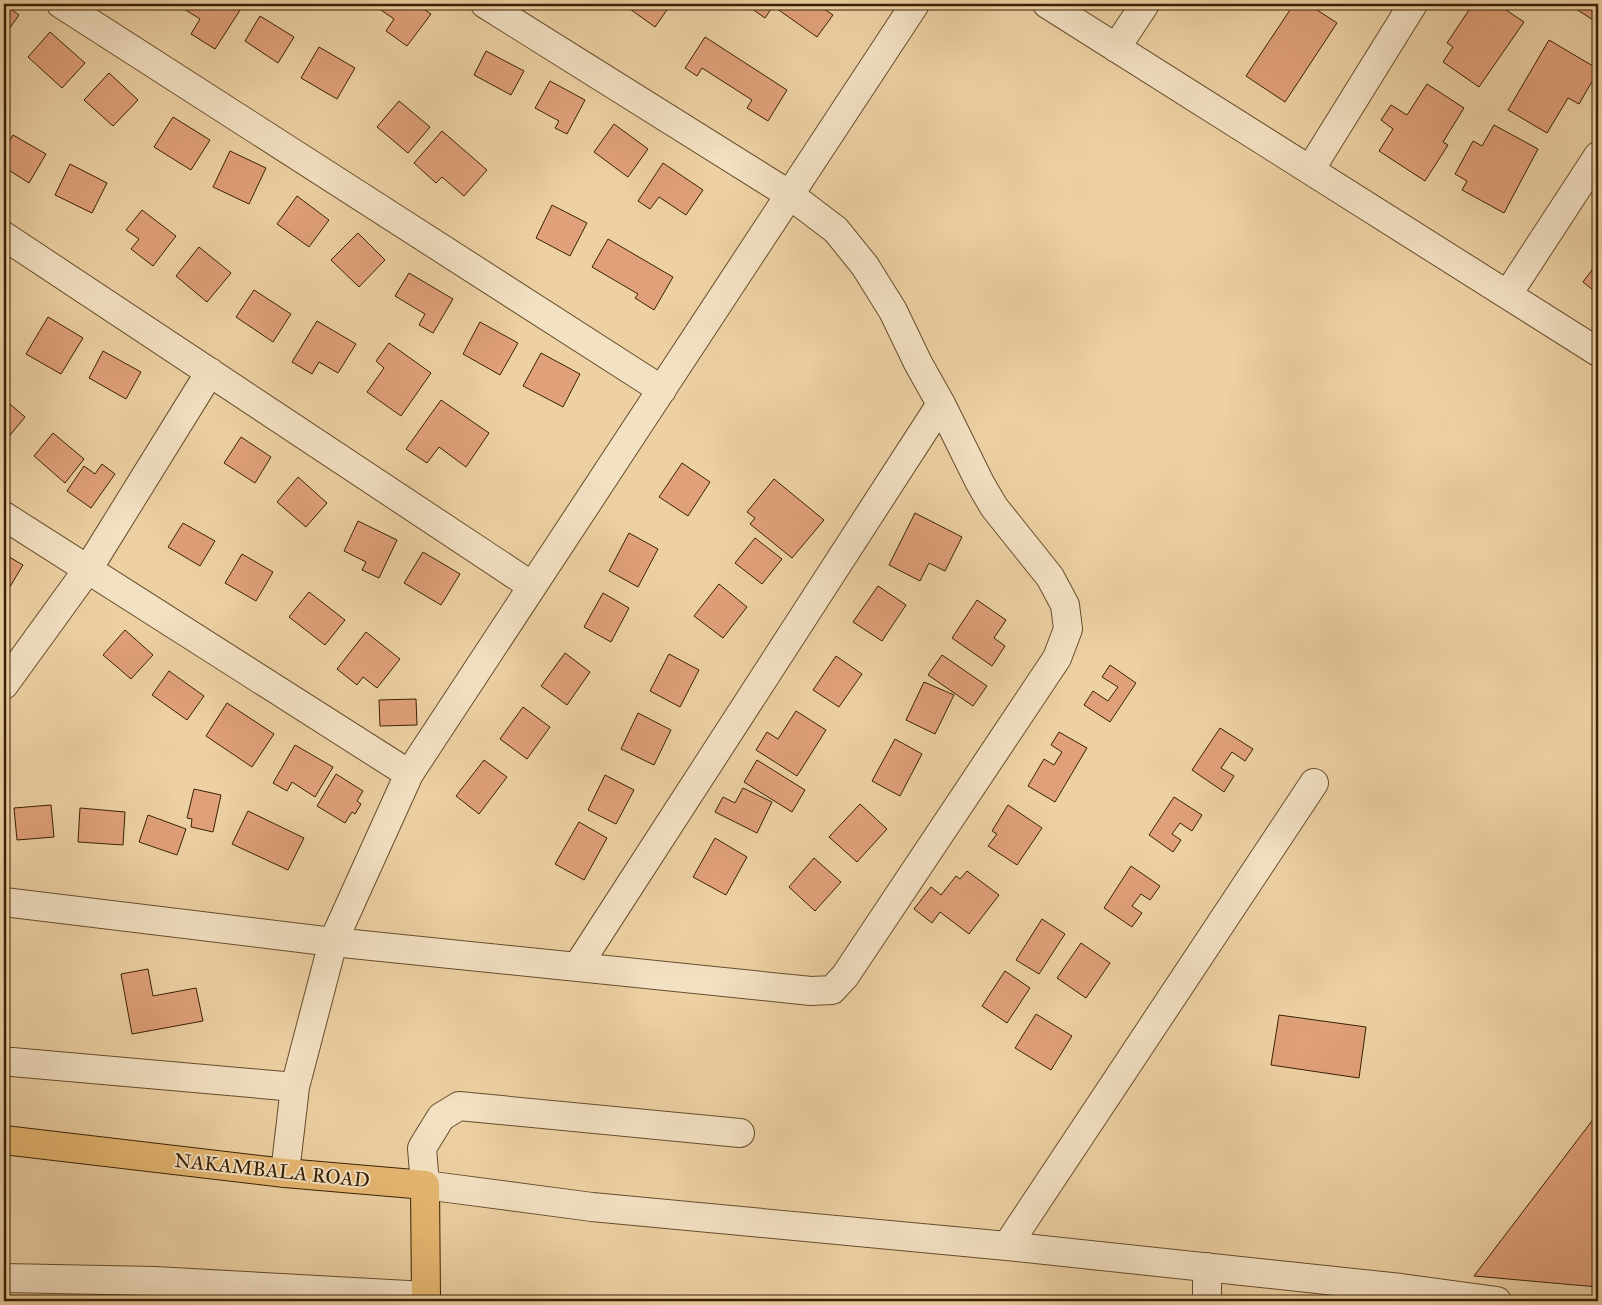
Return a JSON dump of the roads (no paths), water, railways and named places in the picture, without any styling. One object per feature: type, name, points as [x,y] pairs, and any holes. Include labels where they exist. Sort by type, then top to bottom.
[{"type":"main road","name":"NAKAMBALA ROAD","points":[[4,1140],[284,1173],[425,1185]]},
{"type":"main road","points":[[425,1185],[426,1299]]},
{"type":"street","points":[[61,4],[662,390]]},
{"type":"street","points":[[4,902],[333,942],[811,991],[832,990],[845,976],[1057,658],[1068,629],[1065,605],[1050,577],[994,507],[942,404],[918,363],[893,311],[865,266],[836,230],[790,195],[485,4]]},
{"type":"street","points":[[284,1173],[295,1087],[333,942],[409,774],[915,4]]},
{"type":"street","points":[[1047,4],[1598,352]]},
{"type":"street","points":[[1116,48],[1145,4]]},
{"type":"street","points":[[1310,170],[1412,4]]},
{"type":"street","points":[[1508,294],[1598,156]]},
{"type":"street","points":[[4,236],[532,586]]},
{"type":"street","points":[[4,684],[88,570],[210,372]]},
{"type":"street","points":[[577,967],[942,404]]},
{"type":"street","points":[[4,516],[409,774]]},
{"type":"street","points":[[1007,1246],[1314,784]]},
{"type":"street","points":[[12,1062],[295,1087]]},
{"type":"street","points":[[740,1132],[459,1106],[440,1117],[422,1148],[425,1185],[592,1207],[1007,1246],[1401,1288],[1497,1301]]},
{"type":"street","points":[[1207,1267],[1207,1301]]},
{"type":"street","points":[[4,1278],[156,1291],[426,1299]]}]
